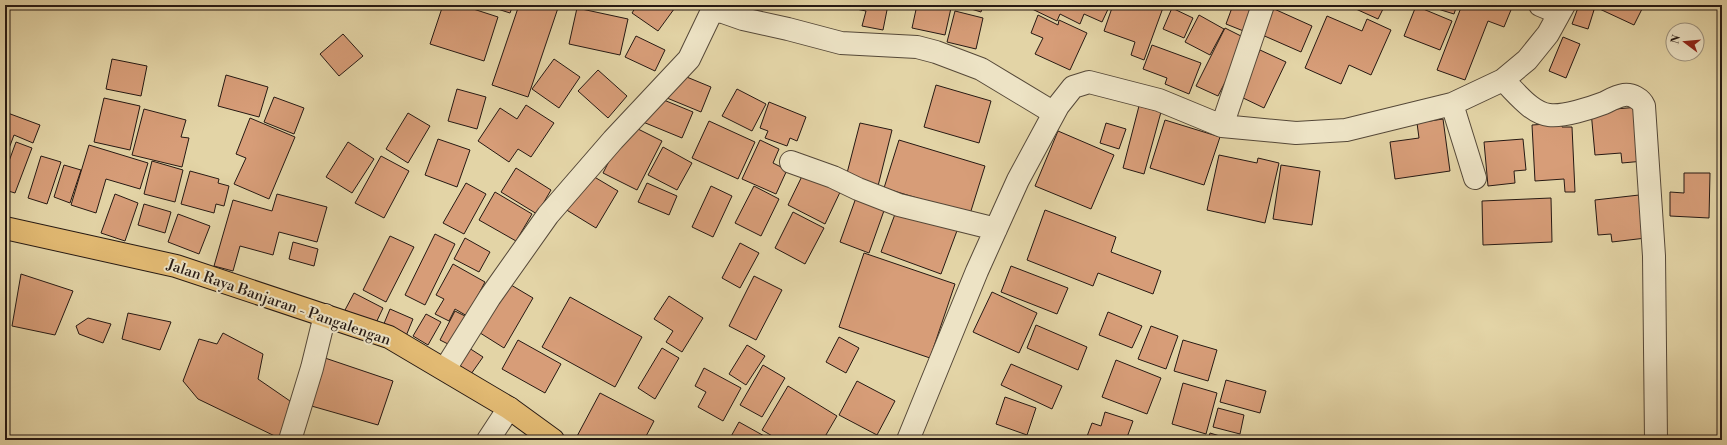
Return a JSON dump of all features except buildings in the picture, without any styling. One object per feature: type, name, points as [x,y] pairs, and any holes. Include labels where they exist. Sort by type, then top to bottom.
[{"type":"main road","name":"Jalan Raya Banjaran - Pangalengan","points":[[5,228],[176,266],[389,337],[509,408],[553,440]]},
{"type":"street","points":[[1222,126],[1263,5]]},
{"type":"street","points":[[908,440],[977,271],[1018,180],[1058,106],[1073,87],[1089,82],[1159,100],[1222,126],[1296,133],[1346,130],[1452,104],[1503,80],[1527,60],[1548,34],[1554,8]]},
{"type":"street","points":[[445,369],[490,297],[548,215],[613,140],[689,58],[697,44],[708,16],[716,11],[841,43],[917,47],[936,52],[981,70],[1054,113]]},
{"type":"street","points":[[1503,80],[1532,107],[1540,112],[1550,115],[1568,113],[1603,104],[1624,95],[1632,95],[1642,102],[1644,106],[1654,256],[1656,440]]},
{"type":"street","points":[[1452,104],[1475,178]]},
{"type":"street","points":[[791,162],[833,177],[858,189],[899,205],[996,229]]},
{"type":"street","points":[[290,440],[312,368],[325,315]]},
{"type":"street","points":[[488,440],[509,408]]}]
